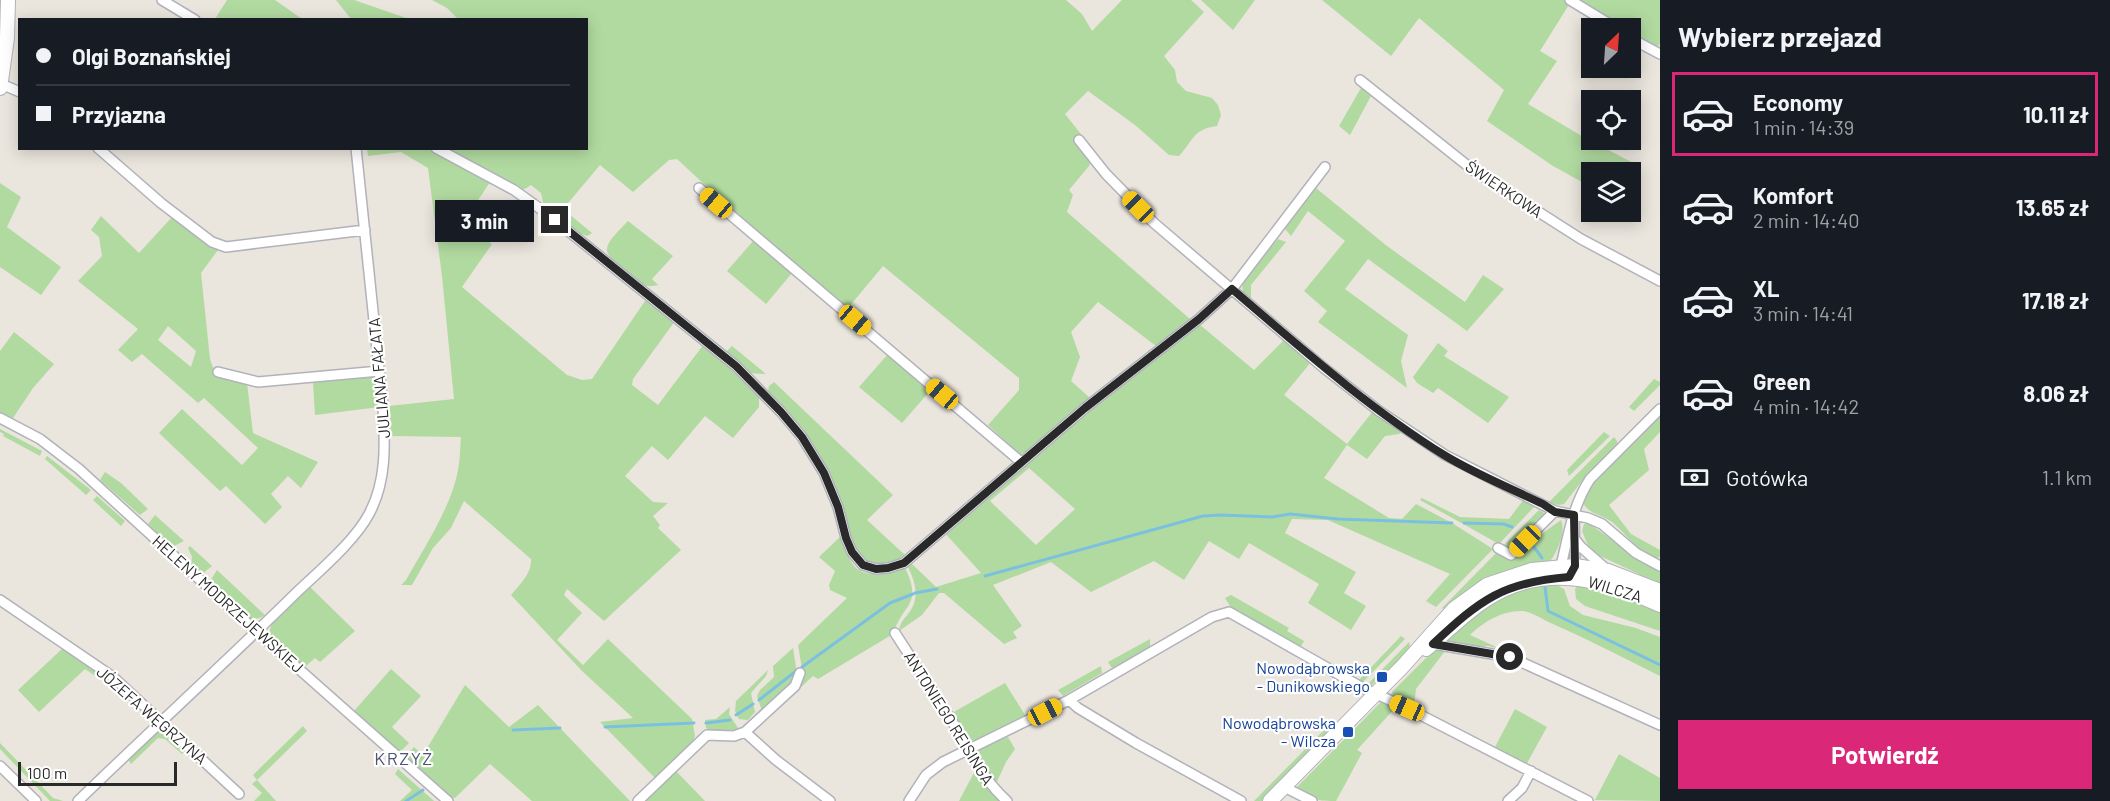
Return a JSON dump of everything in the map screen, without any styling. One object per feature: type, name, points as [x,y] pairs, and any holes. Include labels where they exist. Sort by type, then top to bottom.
[{"type":"street","points":[[8,0],[7,38],[1,86],[18,91]]},
{"type":"street","points":[[162,0],[192,18]]},
{"type":"street","points":[[1570,0],[1600,18]]},
{"type":"street","points":[[1641,44],[1660,54]]},
{"type":"street","name":"ŚWIERKOWA","points":[[1360,80],[1473,170],[1581,239],[1660,281]]},
{"type":"street","points":[[1079,140],[1106,174],[1154,223],[1324,368],[1379,411],[1445,455],[1555,512],[1602,524],[1636,553],[1660,566]]},
{"type":"street","points":[[100,150],[178,216],[212,242],[226,247],[365,230]]},
{"type":"street","name":"JULIANA FAŁATA","points":[[78,801],[161,720],[257,632],[351,537],[368,515],[379,492],[384,454],[384,418],[356,150]]},
{"type":"street","points":[[440,150],[514,190],[546,213],[736,366],[802,437],[824,473],[838,507],[852,552],[863,565],[876,569],[904,563],[1085,408],[1199,319],[1232,289],[1325,167]]},
{"type":"street","points":[[699,188],[1021,462]]},
{"type":"street","points":[[218,372],[258,382],[380,371]]},
{"type":"street","points":[[1568,569],[1574,515],[1581,492],[1590,479],[1660,409]]},
{"type":"street","name":"HELENY MODRZEJEWSKIEJ","points":[[0,418],[40,439],[79,469],[257,632],[448,801]]},
{"type":"street","points":[[1498,548],[1511,555],[1555,512]]},
{"type":"street","points":[[1568,569],[1574,538],[1574,515]]},
{"type":"street","points":[[1574,538],[1608,570]]},
{"type":"street","points":[[1403,666],[1484,601],[1519,584],[1568,569]]},
{"type":"street","points":[[1270,801],[1403,666],[1438,625],[1472,595],[1501,579],[1532,570],[1568,569]]},
{"type":"street","name":"WILCZA","points":[[1568,569],[1608,570],[1660,591]]},
{"type":"street","name":"WILCZA","points":[[1568,569],[1588,579],[1615,586],[1660,604]]},
{"type":"street","name":"JÓZEFA WĘGRZYNA","points":[[0,600],[113,676],[239,794]]},
{"type":"street","points":[[909,801],[926,775],[943,762],[1069,700],[1202,622],[1229,612],[1376,694],[1588,801]]},
{"type":"street","name":"ANTONIEGO REISINGA","points":[[895,633],[970,749],[978,766],[994,789],[1006,801]]},
{"type":"street","points":[[1433,644],[1510,657],[1660,725]]},
{"type":"street","points":[[638,801],[707,735],[734,736],[745,732],[795,686],[800,673]]},
{"type":"street","points":[[1069,700],[1078,708],[1136,743],[1241,801]]},
{"type":"street","points":[[745,732],[776,760],[830,801]]},
{"type":"street","points":[[0,766],[36,801]]},
{"type":"street","points":[[1508,801],[1522,788],[1531,771]]},
{"type":"street","points":[[1284,787],[1312,801]]},
{"type":"green space","points":[[227,0],[275,0],[301,18],[216,18]]},
{"type":"green space","points":[[336,0],[354,0],[406,18],[350,18]]},
{"type":"green space","points":[[432,0],[1066,0],[1082,14],[1092,31],[1122,0],[1191,0],[1204,12],[1164,56],[1175,70],[1177,82],[1186,91],[1212,98],[1218,105],[1221,115],[1217,126],[1203,130],[1194,136],[1179,156],[1169,155],[1135,125],[1088,91],[1065,114],[1096,153],[1089,166],[1069,190],[1073,195],[1067,212],[1190,319],[1156,346],[1098,302],[1071,332],[1080,357],[1071,381],[1090,398],[1026,452],[1020,454],[988,425],[1019,390],[1019,378],[883,266],[848,308],[721,200],[677,159],[669,160],[633,192],[600,165],[563,209],[592,233],[587,236],[577,232],[544,206],[541,193],[531,185],[520,189],[450,150],[588,150],[588,18],[457,18],[447,8]]},
{"type":"green space","points":[[1201,0],[1255,0],[1233,30]]},
{"type":"green space","points":[[1322,0],[1565,0],[1570,3],[1540,51],[1557,61],[1528,104],[1581,136],[1581,150],[1608,150],[1631,162],[1581,162],[1581,181],[1553,166],[1487,121],[1504,90],[1419,18],[1391,56]]},
{"type":"green space","points":[[1575,0],[1660,0],[1660,43],[1656,50],[1641,40],[1641,18],[1605,18]]},
{"type":"green space","points":[[1361,88],[1371,96],[1350,135],[1339,126]]},
{"type":"green space","points":[[367,150],[430,150],[490,182],[463,223],[492,244],[462,287],[567,375],[582,380],[592,379],[647,298],[675,321],[633,379],[632,385],[658,405],[704,344],[759,395],[759,407],[733,438],[705,416],[668,460],[652,446],[625,476],[653,502],[668,503],[653,516],[660,525],[658,528],[681,550],[604,621],[567,589],[564,595],[582,613],[557,640],[583,665],[608,639],[692,719],[695,736],[693,742],[656,779],[600,722],[633,718],[582,671],[511,595],[527,574],[531,559],[464,501],[451,528],[433,548],[412,585],[401,585],[428,542],[448,501],[458,470],[461,437],[391,436],[389,406],[454,399],[442,276],[428,168],[401,152],[368,156]]},
{"type":"green space","points":[[0,183],[21,197],[7,227],[61,267],[41,295],[0,267]]},
{"type":"green space","points":[[1316,188],[1387,246],[1465,302],[1483,275],[1504,289],[1467,331],[1368,259],[1345,289],[1408,335],[1401,361],[1407,388],[1318,322],[1327,311],[1304,291],[1345,241],[1308,211],[1291,236],[1285,229]]},
{"type":"green space","points":[[101,216],[139,253],[173,216],[218,250],[201,273],[210,359],[213,367],[216,373],[224,378],[247,383],[253,433],[318,462],[301,488],[288,476],[271,494],[282,507],[265,524],[226,486],[220,491],[159,433],[182,409],[242,465],[258,448],[204,398],[198,403],[142,354],[132,362],[118,350],[138,329],[78,281],[102,256],[99,237],[91,230]],"holes":[[[168,326],[196,351],[191,367],[158,340]]]},
{"type":"green space","points":[[628,221],[673,256],[652,279],[658,285],[648,286],[635,280],[612,259],[607,251],[609,243]]},
{"type":"green space","points":[[1278,239],[1286,242],[1251,285],[1251,300],[1243,293],[1242,283]]},
{"type":"green space","points":[[754,240],[792,273],[766,304],[727,271]]},
{"type":"green space","points":[[1199,324],[1254,370],[1285,339],[1311,362],[1284,395],[1347,444],[1373,411],[1402,431],[1399,434],[1385,436],[1367,459],[1347,445],[1324,478],[1389,518],[1402,519],[1416,504],[1493,549],[1436,607],[1426,601],[1450,574],[1328,520],[1292,519],[1285,533],[1356,572],[1344,593],[1366,606],[1351,630],[1308,603],[1319,584],[1249,543],[1239,559],[1209,541],[1184,580],[1154,561],[1091,592],[1051,562],[993,585],[1022,626],[1013,632],[1017,638],[1004,644],[944,593],[939,593],[922,615],[899,631],[916,596],[907,565],[910,562],[936,587],[981,573],[944,532],[1121,385]],"holes":[[[1029,468],[1075,509],[1036,545],[990,501]]]},
{"type":"green space","points":[[14,332],[54,364],[33,388],[13,418],[0,413],[0,351]]},
{"type":"green space","points":[[1438,343],[1448,351],[1444,356],[1509,397],[1488,423],[1438,388],[1433,393],[1417,383],[1413,377]]},
{"type":"green space","points":[[732,346],[766,374],[748,373],[726,352]]},
{"type":"green space","points":[[889,353],[930,391],[902,423],[859,387]]},
{"type":"green space","points":[[367,377],[375,379],[380,407],[315,415],[313,382]]},
{"type":"green space","points":[[1654,379],[1660,382],[1660,385],[1634,411],[1629,407]]},
{"type":"green space","points":[[774,382],[893,495],[867,520],[905,555],[885,565],[876,565],[863,558],[857,551],[849,533],[838,494],[825,466],[799,426],[768,391],[769,386]]},
{"type":"green space","points":[[1660,415],[1660,432],[1644,449],[1649,470],[1609,505],[1631,534],[1660,550],[1658,558],[1644,552],[1612,522],[1592,512],[1583,503],[1595,481]]},
{"type":"green space","points":[[0,429],[42,451],[40,456],[3,436]]},
{"type":"green space","points":[[1604,432],[1610,436],[1569,476],[1567,470]]},
{"type":"green space","points":[[1614,437],[1617,444],[1564,504],[1549,502]]},
{"type":"green space","points":[[47,456],[91,490],[86,495],[45,459]]},
{"type":"green space","points":[[105,472],[121,483],[148,509],[140,515],[100,480]]},
{"type":"green space","points":[[97,496],[125,521],[121,526],[93,500]]},
{"type":"green space","points":[[1422,498],[1460,517],[1509,519],[1524,499],[1535,506],[1499,544],[1420,500]]},
{"type":"green space","points":[[1539,510],[1545,515],[1509,551],[1503,546]]},
{"type":"green space","points":[[155,515],[184,541],[172,547],[148,524]]},
{"type":"green space","points":[[1561,520],[1563,529],[1561,540],[1551,560],[1445,610],[1442,608],[1497,552],[1514,560],[1536,538]]},
{"type":"green space","points":[[1588,523],[1660,570],[1660,584],[1596,554],[1589,548],[1582,531],[1584,524]]},
{"type":"green space","points":[[841,536],[850,560],[860,571],[879,574],[904,566],[912,589],[910,603],[893,634],[818,679],[813,676],[751,734],[752,730],[803,675],[798,645],[847,598],[830,590],[829,585],[835,571],[819,557]]},
{"type":"green space","points":[[190,546],[212,566],[202,574],[191,565],[192,557],[188,548]]},
{"type":"green space","points":[[217,570],[265,615],[251,619],[210,581]]},
{"type":"green space","points":[[1580,582],[1660,610],[1660,631],[1585,606],[1576,599],[1575,589]]},
{"type":"green space","points":[[1555,584],[1564,589],[1570,606],[1583,615],[1636,628],[1660,637],[1660,676],[1534,614],[1523,611],[1508,612],[1494,618],[1470,635],[1503,650],[1489,646],[1460,646],[1447,641],[1473,617],[1494,603],[1517,592]]},
{"type":"green space","points":[[310,587],[355,631],[320,662],[315,658],[305,667],[269,634],[272,622]]},
{"type":"green space","points":[[1231,595],[1289,628],[1287,631],[1304,641],[1300,648],[1230,606],[1225,598]]},
{"type":"green space","points":[[1401,636],[1405,639],[1362,683],[1358,681]]},
{"type":"green space","points":[[1150,639],[1150,648],[1112,668],[1108,662]]},
{"type":"green space","points":[[1409,642],[1411,650],[1387,675],[1383,674],[1369,688],[1366,686]]},
{"type":"green space","points":[[63,648],[106,676],[103,681],[85,669],[39,712],[18,690]]},
{"type":"green space","points":[[793,648],[797,674],[793,685],[762,711],[757,696],[774,677],[773,666]]},
{"type":"green space","points":[[1433,651],[1445,651],[1416,689],[1414,706],[1393,697],[1392,692]]},
{"type":"green space","points":[[1101,666],[1102,673],[1063,696],[1058,690]]},
{"type":"green space","points":[[391,669],[421,696],[392,727],[409,743],[398,751],[354,711]]},
{"type":"green space","points":[[768,670],[766,676],[751,693],[755,712],[748,720],[739,719],[735,711],[736,701]]},
{"type":"green space","points":[[1005,683],[1025,715],[1022,719],[976,741],[970,740],[952,713]]},
{"type":"green space","points":[[465,685],[509,727],[538,705],[630,801],[532,801],[490,764],[455,798],[451,797],[407,758],[407,755],[414,747],[423,755]]},
{"type":"green space","points":[[1382,701],[1395,708],[1357,750],[1362,753],[1336,801],[1314,799],[1300,792],[1296,788]]},
{"type":"green space","points":[[730,707],[729,714],[740,731],[723,733],[706,728],[705,720],[716,719]]},
{"type":"green space","points":[[1515,709],[1547,727],[1526,765],[1494,749]]},
{"type":"green space","points":[[1331,723],[1334,728],[1262,801],[1254,801]]},
{"type":"green space","points":[[303,726],[307,731],[257,780],[253,775]]},
{"type":"green space","points":[[162,731],[178,742],[184,751],[182,754],[165,739],[158,738],[131,764],[128,759],[156,732]]},
{"type":"green space","points":[[1008,737],[1015,749],[995,786],[976,755],[982,747]]},
{"type":"green space","points":[[0,743],[53,798],[63,801],[50,801],[0,749]]},
{"type":"green space","points":[[1619,754],[1660,778],[1660,801],[1595,800]]},
{"type":"green space","points":[[398,769],[434,801],[400,801],[412,790],[395,774]]},
{"type":"green space","points":[[674,769],[705,801],[642,801]]},
{"type":"green space","points":[[976,769],[1001,801],[959,801]]},
{"type":"green space","points":[[257,780],[276,801],[254,801],[262,793],[252,784]]},
{"type":"waterway","points":[[985,576],[1203,516],[1272,517],[1290,514],[1338,519],[1452,523]]},
{"type":"waterway","points":[[1464,523],[1504,524],[1512,527]]},
{"type":"waterway","points":[[1534,547],[1542,558]]},
{"type":"waterway","points":[[1545,587],[1548,611],[1660,665]]},
{"type":"waterway","points":[[915,593],[937,589]]},
{"type":"waterway","points":[[802,667],[890,603],[913,594]]},
{"type":"waterway","points":[[759,700],[796,671]]},
{"type":"waterway","points":[[736,715],[753,704]]},
{"type":"waterway","points":[[706,723],[730,720]]},
{"type":"waterway","points":[[605,727],[694,723]]},
{"type":"waterway","points":[[513,730],[560,728]]},
{"type":"waterway","points":[[406,801],[423,790]]},
{"type":"place","name":"Nowodąbrowska - Dunikowskiego","points":[[1382,677]]},
{"type":"place","name":"Nowodąbrowska - Wilcza","points":[[1348,732]]},
{"type":"district","name":"KRZYŻ","points":[[404,759]]},
{"type":"route","points":[[555,220],[736,366],[781,412],[802,437],[824,473],[838,507],[852,552],[863,565],[876,569],[904,563],[1085,408],[1199,319],[1232,289],[1324,368],[1379,411],[1445,455],[1555,512],[1574,515],[1575,566],[1569,577],[1541,579],[1502,591],[1458,620],[1433,644],[1510,657]]}]
